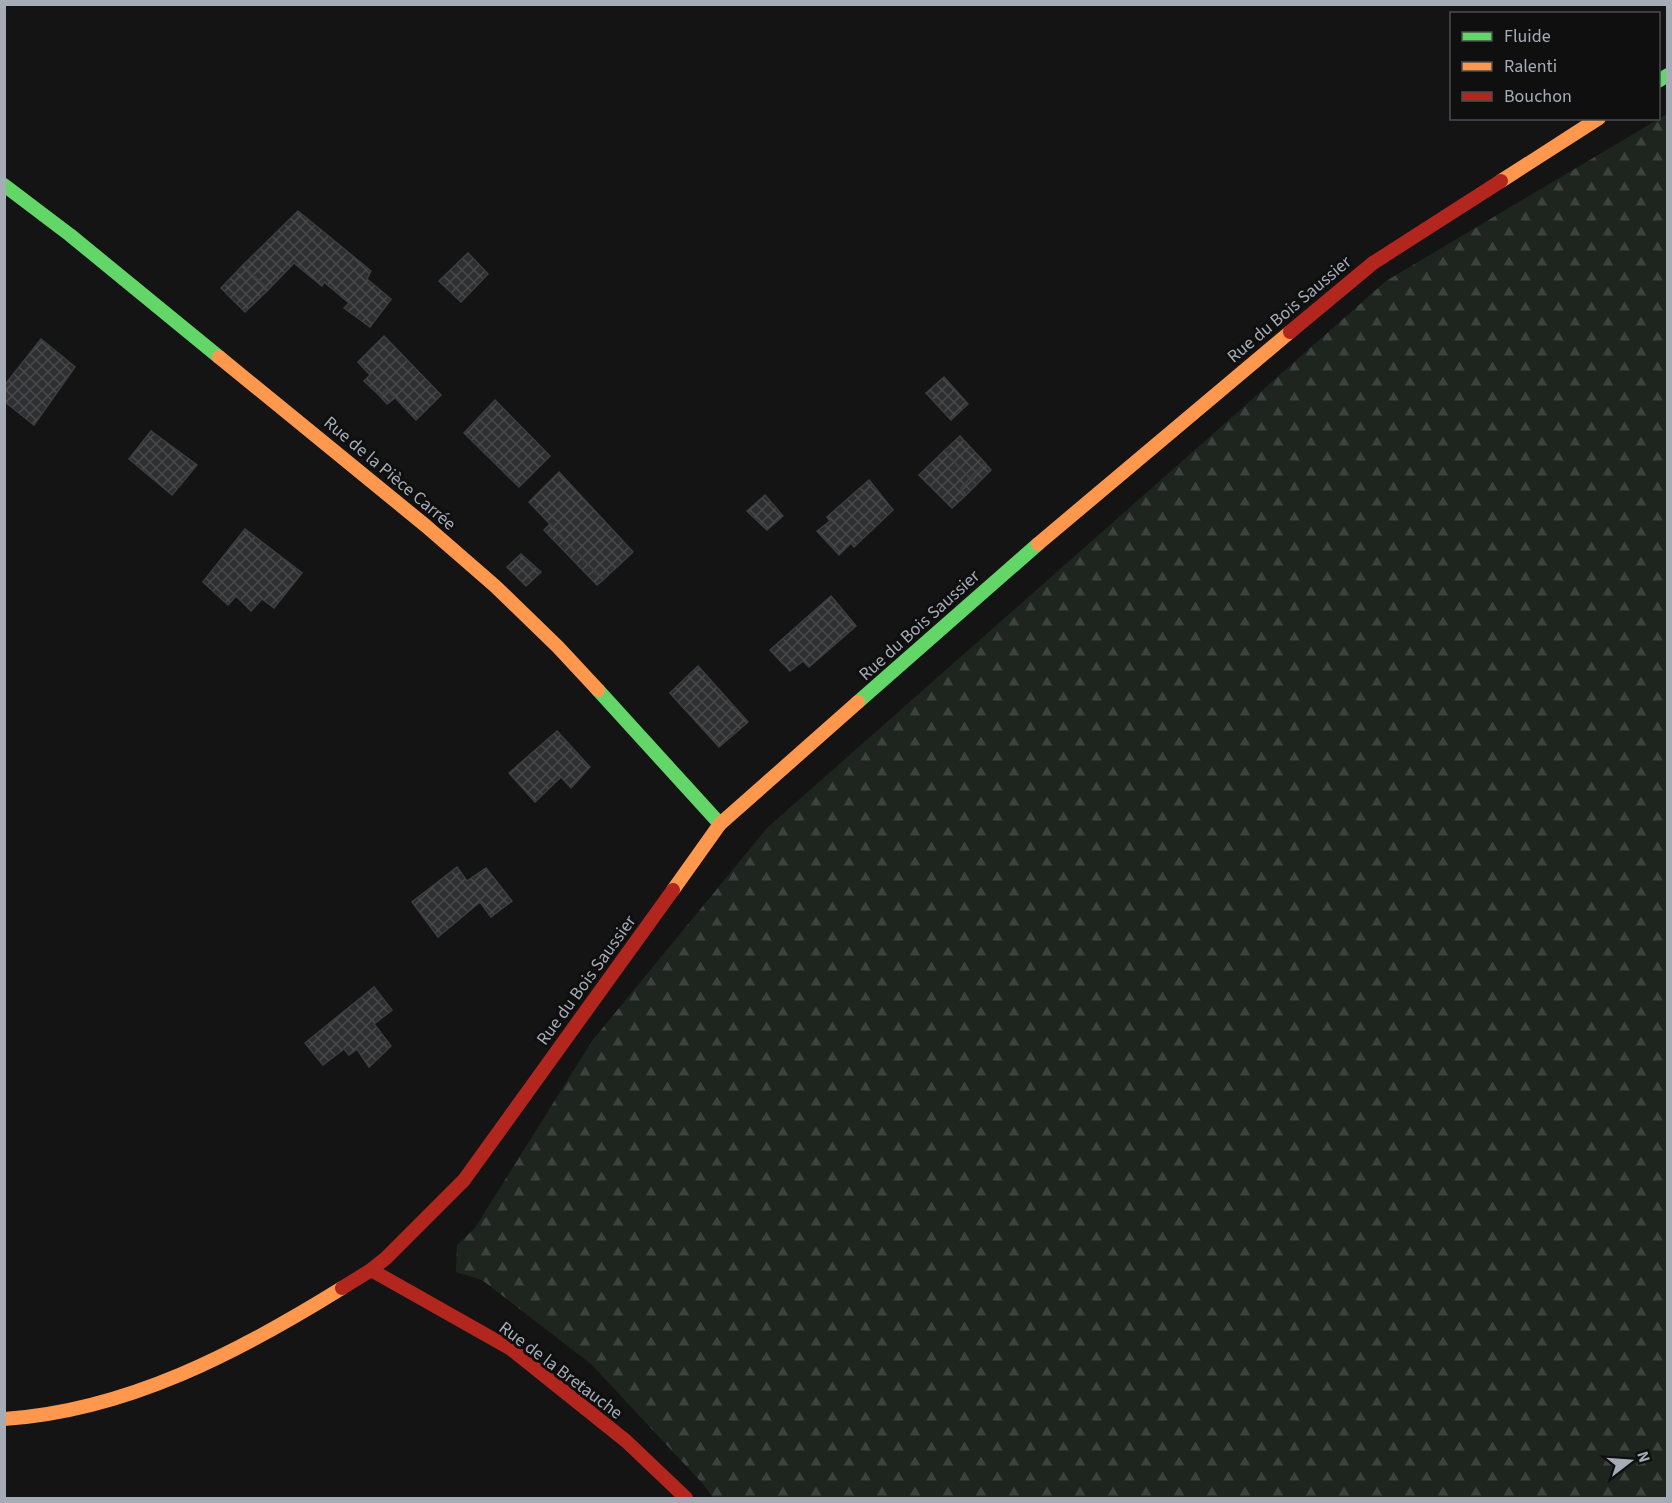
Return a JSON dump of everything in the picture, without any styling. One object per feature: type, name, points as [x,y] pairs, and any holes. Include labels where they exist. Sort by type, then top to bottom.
[{"type":"street","name":"Rue du Bois Saussier","points":[[4,1419],[88,1406],[157,1385],[230,1352],[299,1315],[371,1270],[386,1258],[464,1180],[720,824],[1067,518],[1373,263],[1596,120]]},
{"type":"street","name":"Rue de la Pièce Carrée","points":[[4,185],[70,235],[390,496],[495,586],[558,647],[720,824]]},
{"type":"street","name":"Rue de la Bretauche","points":[[371,1270],[511,1349],[626,1442],[686,1498]]},
{"type":"green space","points":[[1667,114],[1667,1498],[713,1498],[703,1484],[591,1364],[482,1280],[456,1272],[457,1245],[475,1228],[592,1041],[767,828],[1386,281]]},
{"type":"building","points":[[298,211],[371,271],[367,279],[391,299],[370,327],[344,308],[349,303],[324,282],[322,286],[294,263],[268,290],[243,265]]},
{"type":"building","points":[[468,253],[488,274],[461,302],[439,281]]},
{"type":"building","points":[[243,265],[268,290],[245,312],[221,288]]},
{"type":"building","points":[[384,336],[441,395],[416,420],[387,389],[380,396],[364,381],[370,375],[358,362]]},
{"type":"building","points":[[41,339],[75,367],[34,425],[4,401],[4,386]]},
{"type":"building","points":[[944,377],[968,404],[951,420],[926,393]]},
{"type":"building","points":[[387,389],[395,398],[387,404],[380,396]]},
{"type":"building","points":[[495,400],[550,456],[519,487],[464,433]]},
{"type":"building","points":[[151,431],[197,465],[172,495],[129,459]]},
{"type":"building","points":[[960,436],[985,463],[970,478],[944,451]]},
{"type":"building","points":[[944,451],[970,478],[961,488],[966,495],[952,508],[919,475]]},
{"type":"building","points":[[985,463],[991,470],[976,485],[970,478]]},
{"type":"building","points":[[559,472],[633,552],[603,580],[529,502]]},
{"type":"building","points":[[970,478],[976,485],[966,495],[961,488]]},
{"type":"building","points":[[869,480],[893,510],[854,547],[851,543],[839,555],[817,531],[830,521],[827,517]]},
{"type":"building","points":[[765,495],[783,516],[767,530],[747,511]]},
{"type":"building","points":[[550,524],[603,580],[597,585],[544,530]]},
{"type":"building","points":[[245,529],[302,573],[274,608],[262,599],[251,611],[236,596],[228,605],[203,582]]},
{"type":"building","points":[[521,554],[541,572],[526,586],[507,567]]},
{"type":"building","points":[[831,596],[856,626],[809,667],[803,661],[790,671],[770,650]]},
{"type":"building","points":[[698,666],[748,722],[719,747],[670,693]]},
{"type":"building","points":[[557,731],[590,767],[571,788],[561,777],[535,802],[509,773]]},
{"type":"building","points":[[457,867],[467,881],[486,868],[512,901],[491,917],[480,902],[438,937],[412,902]]},
{"type":"building","points":[[374,987],[392,1010],[374,1024],[391,1046],[369,1067],[357,1049],[349,1055],[344,1049],[323,1065],[305,1043]]},
{"type":"traffic: fast","points":[[1660,80],[1668,75]]},
{"type":"traffic: fast","points":[[4,185],[70,235],[219,357]]},
{"type":"traffic: fast","points":[[858,702],[1038,544]]},
{"type":"traffic: fast","points":[[598,690],[720,824]]},
{"type":"traffic: slow","points":[[1501,181],[1596,120]]},
{"type":"traffic: slow","points":[[1038,544],[1290,332]]},
{"type":"traffic: slow","points":[[219,357],[426,526],[495,586],[558,647],[598,690]]},
{"type":"traffic: slow","points":[[673,890],[720,824],[858,702]]},
{"type":"traffic: slow","points":[[4,1419],[50,1414],[138,1391],[222,1355],[303,1312],[342,1288]]},
{"type":"traffic: jam","points":[[1290,332],[1373,263],[1501,181]]},
{"type":"traffic: jam","points":[[342,1288],[386,1258],[464,1180],[673,890]]},
{"type":"traffic: jam","points":[[371,1270],[511,1349],[626,1441],[686,1498]]}]
